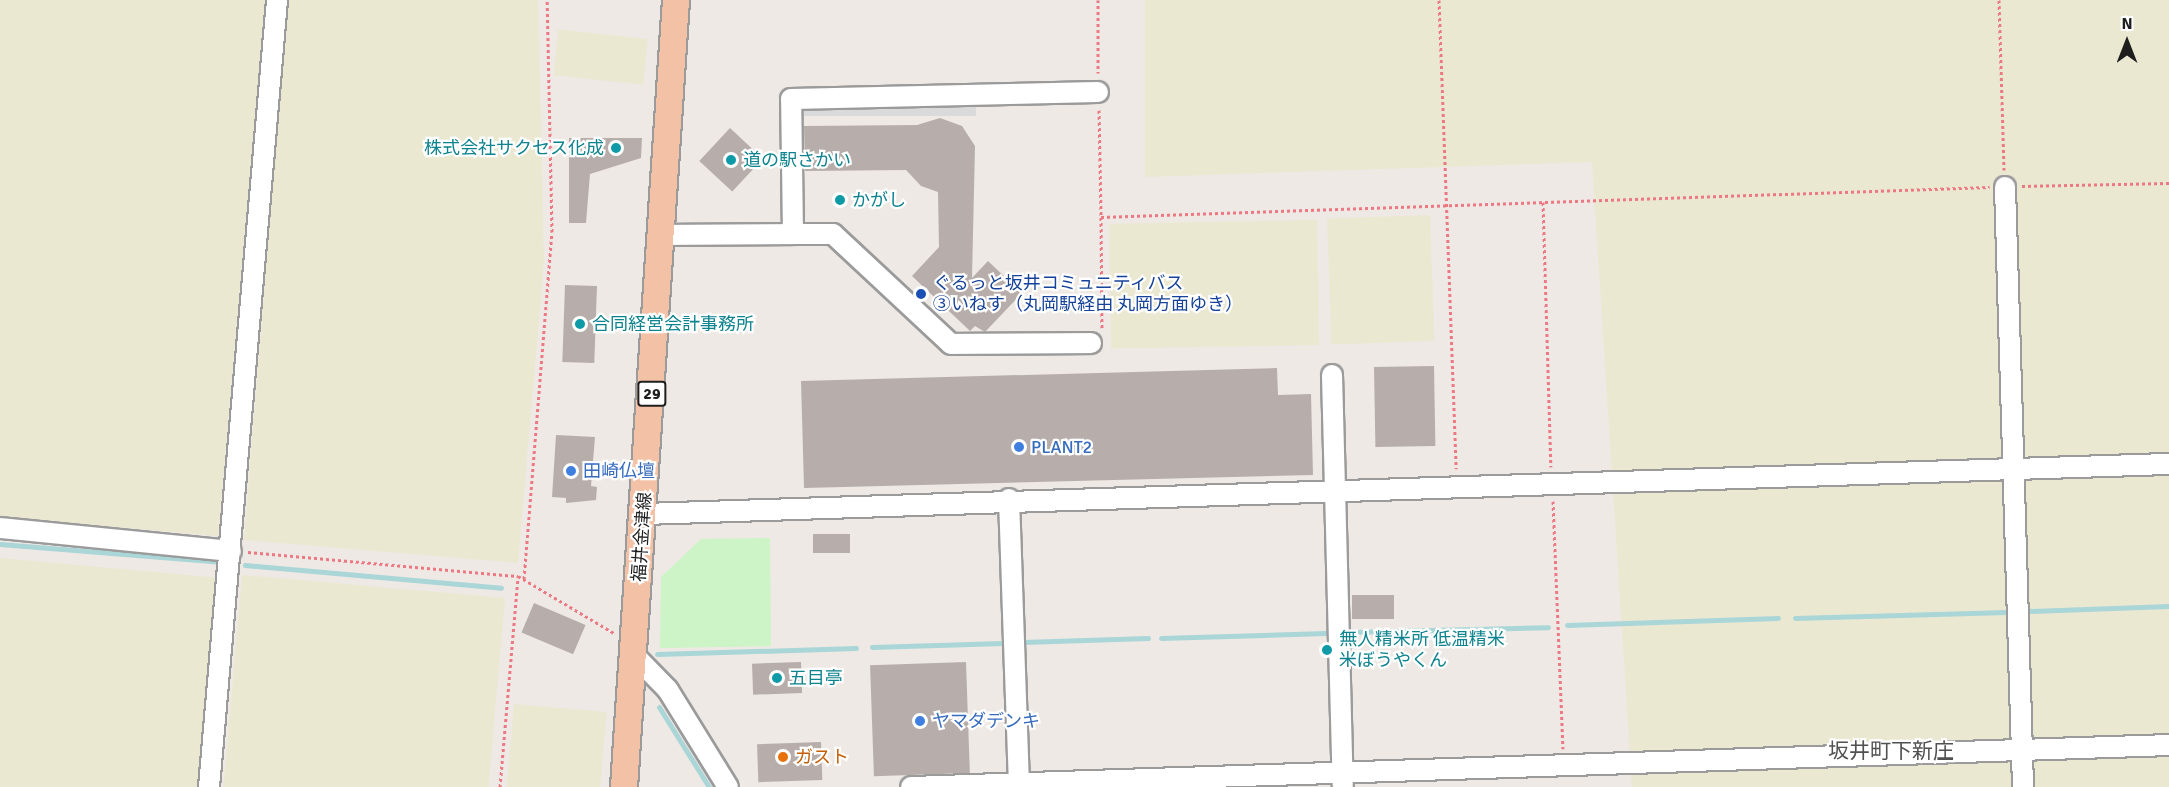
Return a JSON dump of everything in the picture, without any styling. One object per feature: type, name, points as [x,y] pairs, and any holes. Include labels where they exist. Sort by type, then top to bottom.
[{"type":"main road","name":"福井金津線","points":[[624,787],[664,234],[676,0]]},
{"type":"street","points":[[209,787],[277,0]]},
{"type":"street","points":[[794,234],[791,99],[1098,92]]},
{"type":"street","points":[[2005,187],[2010,468],[2022,787]]},
{"type":"street","points":[[664,234],[833,234],[951,344],[1096,337]]},
{"type":"street","points":[[1332,375],[1343,780]]},
{"type":"street","points":[[644,514],[1009,499],[2169,464]]},
{"type":"street","points":[[1009,499],[1019,783]]},
{"type":"street","points":[[0,528],[231,551]]},
{"type":"street","points":[[633,654],[668,690],[728,787]]},
{"type":"street","points":[[911,787],[1019,783],[1343,780],[2169,745]]},
{"type":"path","points":[[524,579],[552,232],[547,0]]},
{"type":"path","points":[[1096,337],[1101,217],[1098,0]]},
{"type":"path","points":[[1439,0],[1444,206],[1457,485]]},
{"type":"path","points":[[1999,0],[2005,187]]},
{"type":"path","points":[[1101,217],[2169,183]]},
{"type":"path","points":[[231,551],[518,576],[603,622],[633,654]]},
{"type":"path","points":[[500,787],[518,576]]},
{"type":"shaded area","points":[[0,0],[265,0],[218,536],[0,517]]},
{"type":"shaded area","points":[[288,0],[538,0],[544,260],[518,563],[244,540]]},
{"type":"shaded area","points":[[1145,0],[2169,0],[2169,787],[1632,787],[1592,162],[1145,177]]},
{"type":"shaded area","points":[[558,30],[648,39],[643,85],[554,75]]},
{"type":"shaded area","points":[[803,105],[976,105],[976,116],[803,116]]},
{"type":"shaded area","points":[[1430,215],[1434,341],[1331,345],[1327,219]]},
{"type":"shaded area","points":[[1317,220],[1319,345],[1111,349],[1109,224]]},
{"type":"shaded area","points":[[0,558],[220,578],[201,787],[0,787]]},
{"type":"shaded area","points":[[242,575],[505,598],[488,787],[223,787]]},
{"type":"shaded area","points":[[514,704],[607,712],[600,787],[507,787]]},
{"type":"green space","points":[[770,538],[771,646],[660,648],[661,577],[701,539]]},
{"type":"building","points":[[940,118],[962,126],[975,146],[972,278],[988,261],[1022,293],[985,332],[975,326],[970,331],[912,276],[939,247],[938,192],[921,186],[906,170],[805,171],[804,126],[917,125]]},
{"type":"building","name":"道の駅さかい","points":[[730,128],[763,159],[732,192],[699,161]]},
{"type":"building","points":[[569,138],[642,138],[641,158],[590,174],[586,223],[569,223]]},
{"type":"building","name":"合同経営会計事務所","points":[[565,285],[597,286],[594,363],[562,362]]},
{"type":"building","points":[[1434,366],[1435,446],[1375,447],[1374,367]]},
{"type":"building","name":"PLANT2","points":[[1277,368],[1278,395],[1311,394],[1313,475],[804,488],[801,381]]},
{"type":"building","points":[[556,435],[595,437],[591,486],[597,487],[596,500],[566,503],[566,498],[552,497]]},
{"type":"building","points":[[813,534],[850,534],[850,553],[813,553]]},
{"type":"building","points":[[1352,595],[1394,595],[1394,619],[1352,619]]},
{"type":"building","points":[[534,603],[586,625],[573,654],[521,632]]},
{"type":"building","name":"五目亭","points":[[801,662],[802,693],[753,695],[752,664]]},
{"type":"building","name":"ヤマダデンキ","points":[[966,662],[970,773],[874,776],[870,665]]},
{"type":"building","points":[[821,742],[822,780],[758,782],[757,744]]},
{"type":"waterway","points":[[0,544],[223,562]]},
{"type":"waterway","points":[[245,565],[501,588]]},
{"type":"waterway","points":[[2028,611],[2169,606]]},
{"type":"waterway","points":[[1795,618],[2007,612]]},
{"type":"waterway","points":[[1567,625],[1778,618]]},
{"type":"waterway","points":[[1349,632],[1548,627]]},
{"type":"waterway","points":[[1161,638],[1326,633]]},
{"type":"waterway","points":[[1023,642],[1148,638]]},
{"type":"waterway","points":[[872,647],[1003,643]]},
{"type":"waterway","points":[[657,654],[856,648]]},
{"type":"waterway","points":[[659,707],[709,787]]},
{"type":"place","name":"株式会社サクセス化成","points":[[616,148]]},
{"type":"place","name":"道の駅さかい","points":[[731,160]]},
{"type":"place","name":"かがし","points":[[840,200]]},
{"type":"place","name":"ぐるっと坂井コミュニティバス ③いねす（丸岡駅経由 丸岡方面ゆき）","points":[[921,294]]},
{"type":"place","name":"合同経営会計事務所","points":[[580,324]]},
{"type":"place","name":"PLANT2","points":[[1019,447]]},
{"type":"place","name":"田崎仏壇","points":[[571,471]]},
{"type":"place","name":"無人精米所 低温精米 米ぼうやくん","points":[[1327,650]]},
{"type":"place","name":"五目亭","points":[[777,678]]},
{"type":"place","name":"ヤマダデンキ","points":[[920,721]]},
{"type":"place","name":"ガスト","points":[[783,757]]},
{"type":"district","name":"坂井町下新庄","points":[[1891,751]]}]
